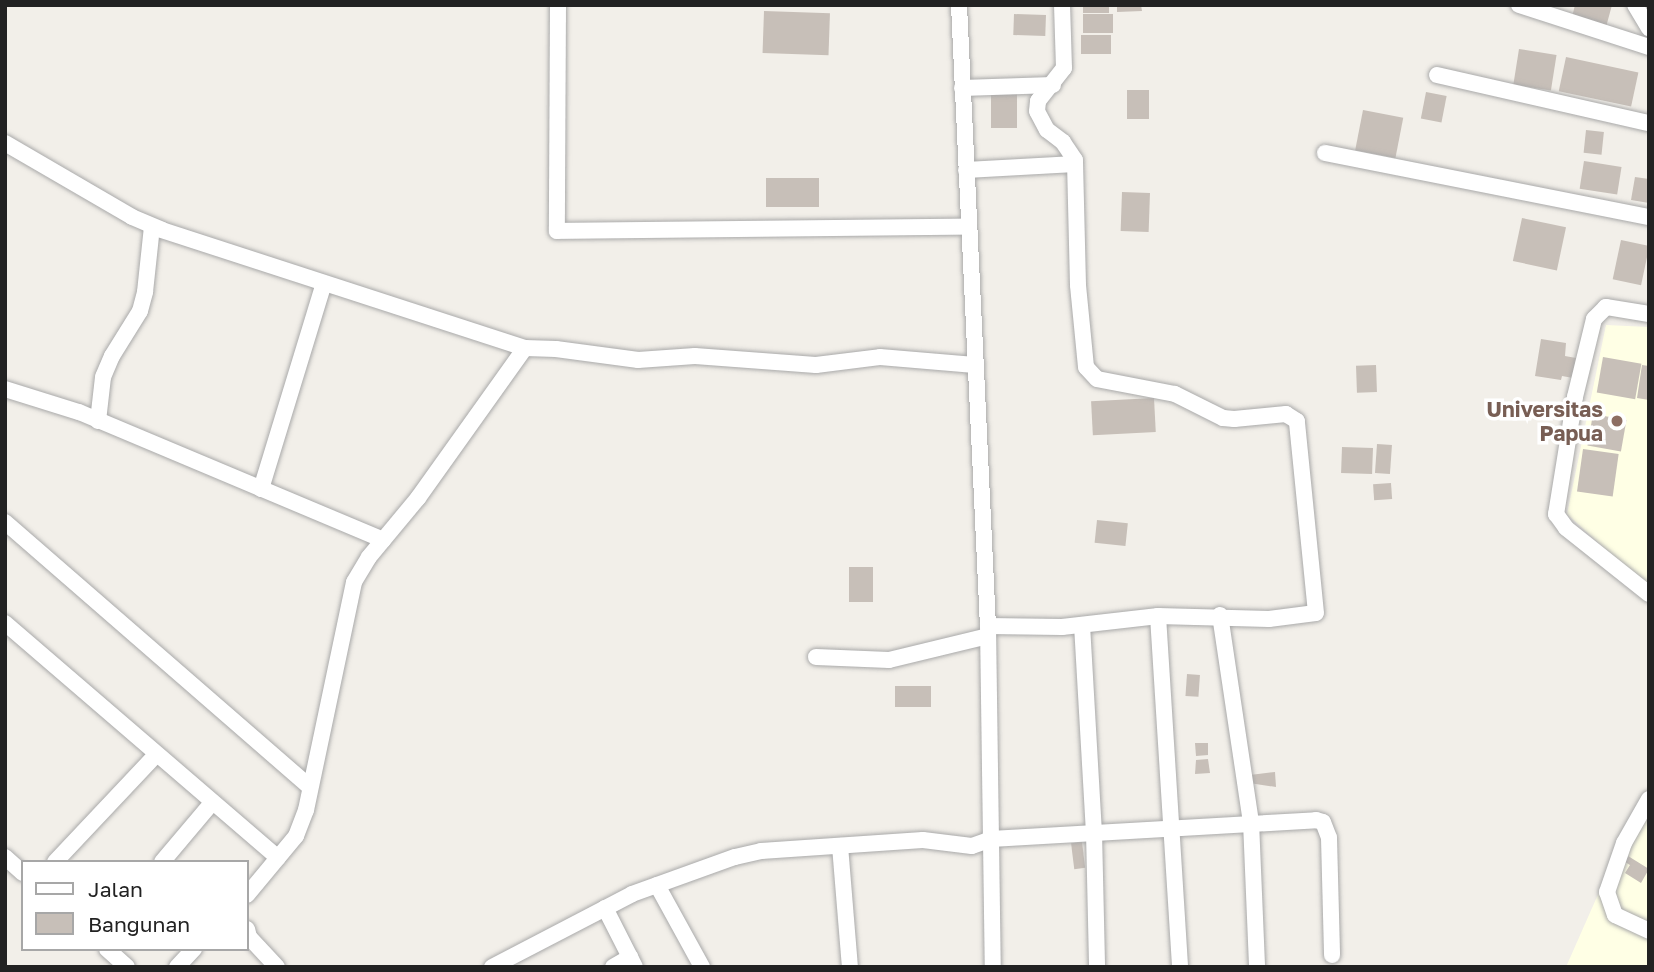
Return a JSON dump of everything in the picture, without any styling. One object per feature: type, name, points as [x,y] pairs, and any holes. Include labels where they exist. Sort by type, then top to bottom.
[{"type":"street","points":[[558,5],[557,232],[968,227]]},
{"type":"street","points":[[959,5],[988,631],[993,967]]},
{"type":"street","points":[[816,657],[889,660],[988,631],[1082,625],[1158,616],[1220,615],[1269,619],[1316,613],[1297,421],[1286,414],[1223,418],[1175,394],[1114,384],[1097,379],[1088,372],[1084,360],[1078,285],[1075,164],[1069,149],[1047,130],[1037,111],[1038,101],[1061,75],[1065,62],[1062,5]]},
{"type":"street","points":[[1519,5],[1649,47]]},
{"type":"street","points":[[1635,5],[1649,28]]},
{"type":"street","points":[[1437,75],[1649,123]]},
{"type":"street","points":[[962,88],[1053,85]]},
{"type":"street","points":[[5,144],[152,226],[525,348],[556,349],[638,360],[695,356],[816,365],[880,357],[975,365]]},
{"type":"street","points":[[1325,153],[1521,189],[1649,217]]},
{"type":"street","points":[[966,170],[1075,164]]},
{"type":"street","points":[[98,421],[103,377],[112,356],[140,310],[145,292],[152,226]]},
{"type":"street","points":[[261,489],[324,283]]},
{"type":"street","points":[[1649,314],[1606,307],[1594,319],[1575,397],[1556,514],[1566,528],[1649,594]]},
{"type":"street","points":[[248,894],[296,836],[306,810],[354,582],[383,540],[418,498],[525,348]]},
{"type":"street","points":[[5,389],[98,421],[383,540]]},
{"type":"street","points":[[7,529],[309,786]]},
{"type":"street","points":[[1220,615],[1251,822],[1257,967]]},
{"type":"street","points":[[1158,616],[1180,967]]},
{"type":"street","points":[[5,623],[278,858]]},
{"type":"street","points":[[1082,625],[1094,832],[1097,967]]},
{"type":"street","points":[[57,860],[156,755]]},
{"type":"street","points":[[1649,799],[1624,843],[1607,892],[1615,915],[1649,931]]},
{"type":"street","points":[[164,860],[211,803]]},
{"type":"street","points":[[492,967],[605,908],[657,885],[734,857],[761,851],[923,840],[972,846],[991,839],[1316,820],[1327,827],[1332,955]]},
{"type":"street","points":[[840,846],[850,967]]},
{"type":"street","points":[[5,857],[21,871]]},
{"type":"street","points":[[657,885],[702,967]]},
{"type":"street","points":[[605,908],[633,962],[613,967]]},
{"type":"street","points":[[248,933],[277,967]]},
{"type":"street","points":[[109,951],[127,967]]},
{"type":"street","points":[[177,967],[192,951]]},
{"type":"shaded area","name":"Universitas Papua","points":[[1606,325],[1649,327],[1649,589],[1567,514]]},
{"type":"shaded area","points":[[1649,795],[1649,967],[1566,967],[1596,899]]},
{"type":"building","points":[[1083,5],[1109,5],[1109,13],[1083,13]]},
{"type":"building","points":[[1117,5],[1141,5],[1142,11],[1117,12]]},
{"type":"building","points":[[1575,5],[1612,5],[1606,27],[1572,17]]},
{"type":"building","points":[[764,11],[830,13],[828,55],[763,53]]},
{"type":"building","points":[[1014,14],[1046,15],[1045,36],[1013,35]]},
{"type":"building","points":[[1083,14],[1113,14],[1113,33],[1083,33]]},
{"type":"building","points":[[1081,35],[1111,35],[1111,54],[1081,54]]},
{"type":"building","points":[[1519,49],[1557,55],[1551,91],[1513,85]]},
{"type":"building","points":[[1566,57],[1638,72],[1631,107],[1559,91]]},
{"type":"building","points":[[1127,90],[1149,90],[1149,119],[1127,119]]},
{"type":"building","points":[[1426,92],[1447,96],[1441,123],[1421,119]]},
{"type":"building","points":[[991,94],[1017,94],[1017,128],[991,128]]},
{"type":"building","points":[[1363,110],[1403,118],[1395,158],[1355,150]]},
{"type":"building","points":[[1586,130],[1604,132],[1601,155],[1584,153]]},
{"type":"building","points":[[1584,161],[1622,167],[1617,195],[1580,189]]},
{"type":"building","points":[[1635,177],[1649,179],[1649,203],[1631,200]]},
{"type":"building","points":[[766,178],[819,178],[819,207],[766,207]]},
{"type":"building","points":[[1122,192],[1150,193],[1149,232],[1121,231]]},
{"type":"building","points":[[1522,218],[1566,227],[1557,270],[1513,261]]},
{"type":"building","points":[[1621,240],[1649,246],[1641,285],[1613,279]]},
{"type":"building","points":[[1541,339],[1566,343],[1565,356],[1576,358],[1573,378],[1562,376],[1561,380],[1535,376]]},
{"type":"building","points":[[1603,357],[1641,364],[1635,399],[1597,392]]},
{"type":"building","points":[[1376,365],[1377,392],[1357,393],[1356,366]]},
{"type":"building","points":[[1642,365],[1649,366],[1649,400],[1637,398]]},
{"type":"building","points":[[1154,398],[1156,432],[1093,435],[1091,401]]},
{"type":"building","points":[[1593,414],[1626,420],[1621,451],[1587,446]]},
{"type":"building","points":[[1377,444],[1392,445],[1390,474],[1375,473]]},
{"type":"building","points":[[1342,447],[1373,448],[1372,474],[1341,473]]},
{"type":"building","points":[[1583,449],[1619,454],[1613,497],[1577,492]]},
{"type":"building","points":[[1391,483],[1392,499],[1374,500],[1373,484]]},
{"type":"building","points":[[1097,520],[1128,523],[1125,546],[1095,543]]},
{"type":"building","points":[[849,567],[873,567],[873,602],[849,602]]},
{"type":"building","points":[[1187,674],[1200,675],[1198,697],[1185,696]]},
{"type":"building","points":[[895,686],[931,686],[931,707],[895,707]]},
{"type":"building","points":[[1195,743],[1208,743],[1208,755],[1196,756]]},
{"type":"building","points":[[1208,759],[1210,773],[1195,774],[1196,760]]},
{"type":"building","points":[[1275,772],[1276,787],[1249,783],[1250,775]]},
{"type":"building","points":[[1082,842],[1085,868],[1074,869],[1071,843]]},
{"type":"building","points":[[1628,856],[1649,869],[1641,883],[1625,873],[1630,865],[1625,862]]},
{"type":"place","name":"Universitas Papua","points":[[1617,421]]}]
